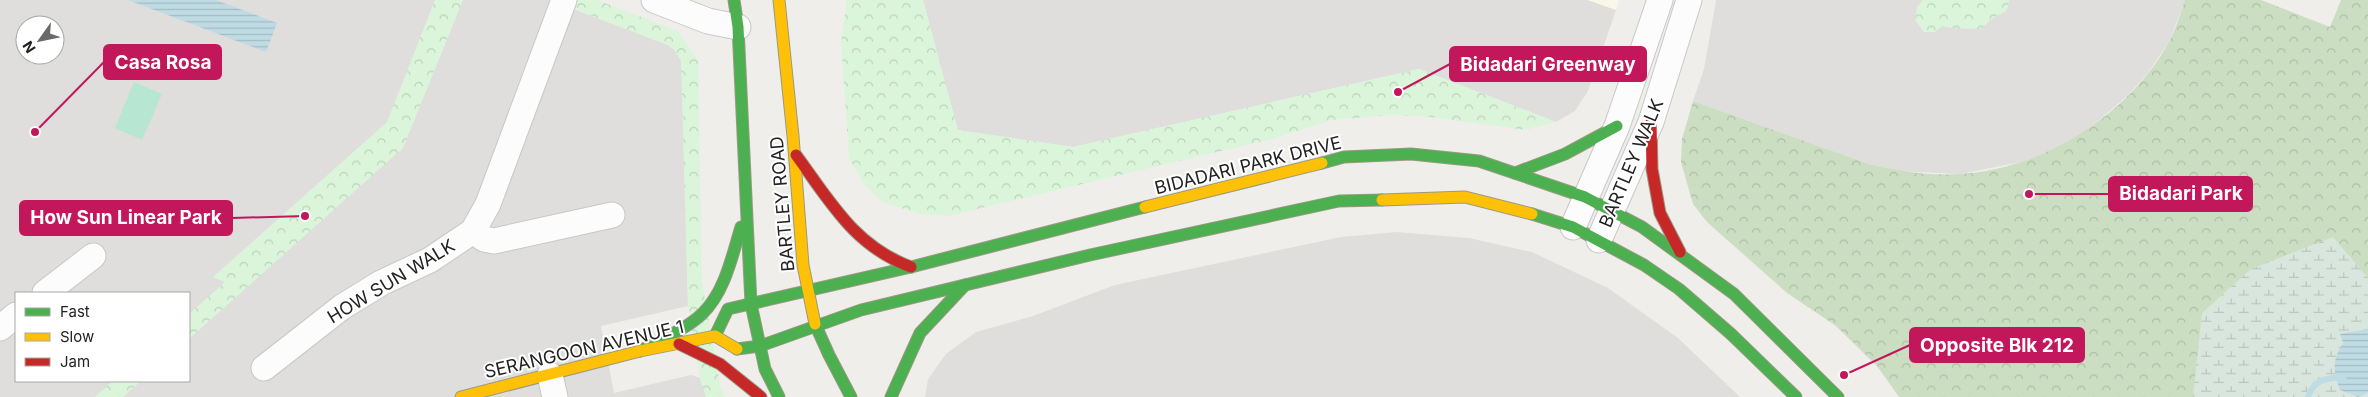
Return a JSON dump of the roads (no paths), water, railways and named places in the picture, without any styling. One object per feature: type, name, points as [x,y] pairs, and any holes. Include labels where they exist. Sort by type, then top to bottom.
[{"type":"main road","name":"BARTLEY ROAD","points":[[734,0],[738,27],[751,304],[765,369],[779,397]]},
{"type":"main road","name":"BARTLEY ROAD","points":[[779,0],[782,50],[796,155],[800,240],[808,292],[817,327],[851,397]]},
{"type":"main road","points":[[1652,122],[1652,169],[1660,213],[1681,254]]},
{"type":"main road","points":[[1514,174],[1565,154],[1617,126]]},
{"type":"main road","name":"BIDADARI PARK DRIVE","points":[[808,292],[1344,157],[1411,154],[1479,160],[1514,174],[1585,197],[1612,210],[1681,254],[1734,294],[1838,397]]},
{"type":"main road","points":[[796,155],[848,222],[864,239],[885,256],[911,267]]},
{"type":"main road","points":[[1479,160],[1494,174],[1498,182]]},
{"type":"main road","points":[[808,292],[728,309],[716,336],[737,349],[760,346],[861,310],[1090,255],[1339,201],[1465,197],[1488,193]]},
{"type":"main road","points":[[1465,197],[1518,210],[1573,227],[1644,264],[1679,289],[1731,334],[1796,397]]},
{"type":"main road","points":[[640,351],[695,319],[709,306],[716,295],[746,214]]},
{"type":"main road","points":[[892,397],[906,360],[920,333],[966,285]]},
{"type":"main road","name":"SERANGOON AVENUE 1","points":[[461,397],[552,386],[640,351],[716,336]]},
{"type":"main road","points":[[679,344],[720,364],[762,397]]},
{"type":"street","name":"HOW SUN WALK","points":[[264,368],[342,307],[381,283],[430,260],[473,231],[488,204],[564,0]]},
{"type":"street","points":[[654,0],[708,21],[738,27]]},
{"type":"street","name":"BARTLEY WALK","points":[[1573,227],[1617,126],[1660,0]]},
{"type":"street","name":"BARTLEY WALK","points":[[1599,240],[1652,122],[1689,0]]},
{"type":"street","name":"HOW SUN WALK","points":[[473,231],[484,239],[494,241],[612,215]]},
{"type":"street","points":[[46,292],[92,256]]},
{"type":"street","points":[[0,328],[15,316]]},
{"type":"water","points":[[128,0],[216,0],[277,23],[266,52]]},
{"type":"water","points":[[2368,329],[2368,393],[2358,397],[2340,390],[2336,377],[2335,361],[2343,343],[2340,334]]},
{"type":"waterway","points":[[2308,397],[2314,386],[2318,383],[2327,379],[2344,377]]},
{"type":"place","name":"Bidadari Greenway","points":[[1398,92]]},
{"type":"place","name":"Casa Rosa","points":[[35,132]]},
{"type":"place","name":"Bidadari Park","points":[[2029,194]]},
{"type":"place","name":"How Sun Linear Park","points":[[305,216]]},
{"type":"place","name":"Opposite Blk 212","points":[[1844,375]]}]
